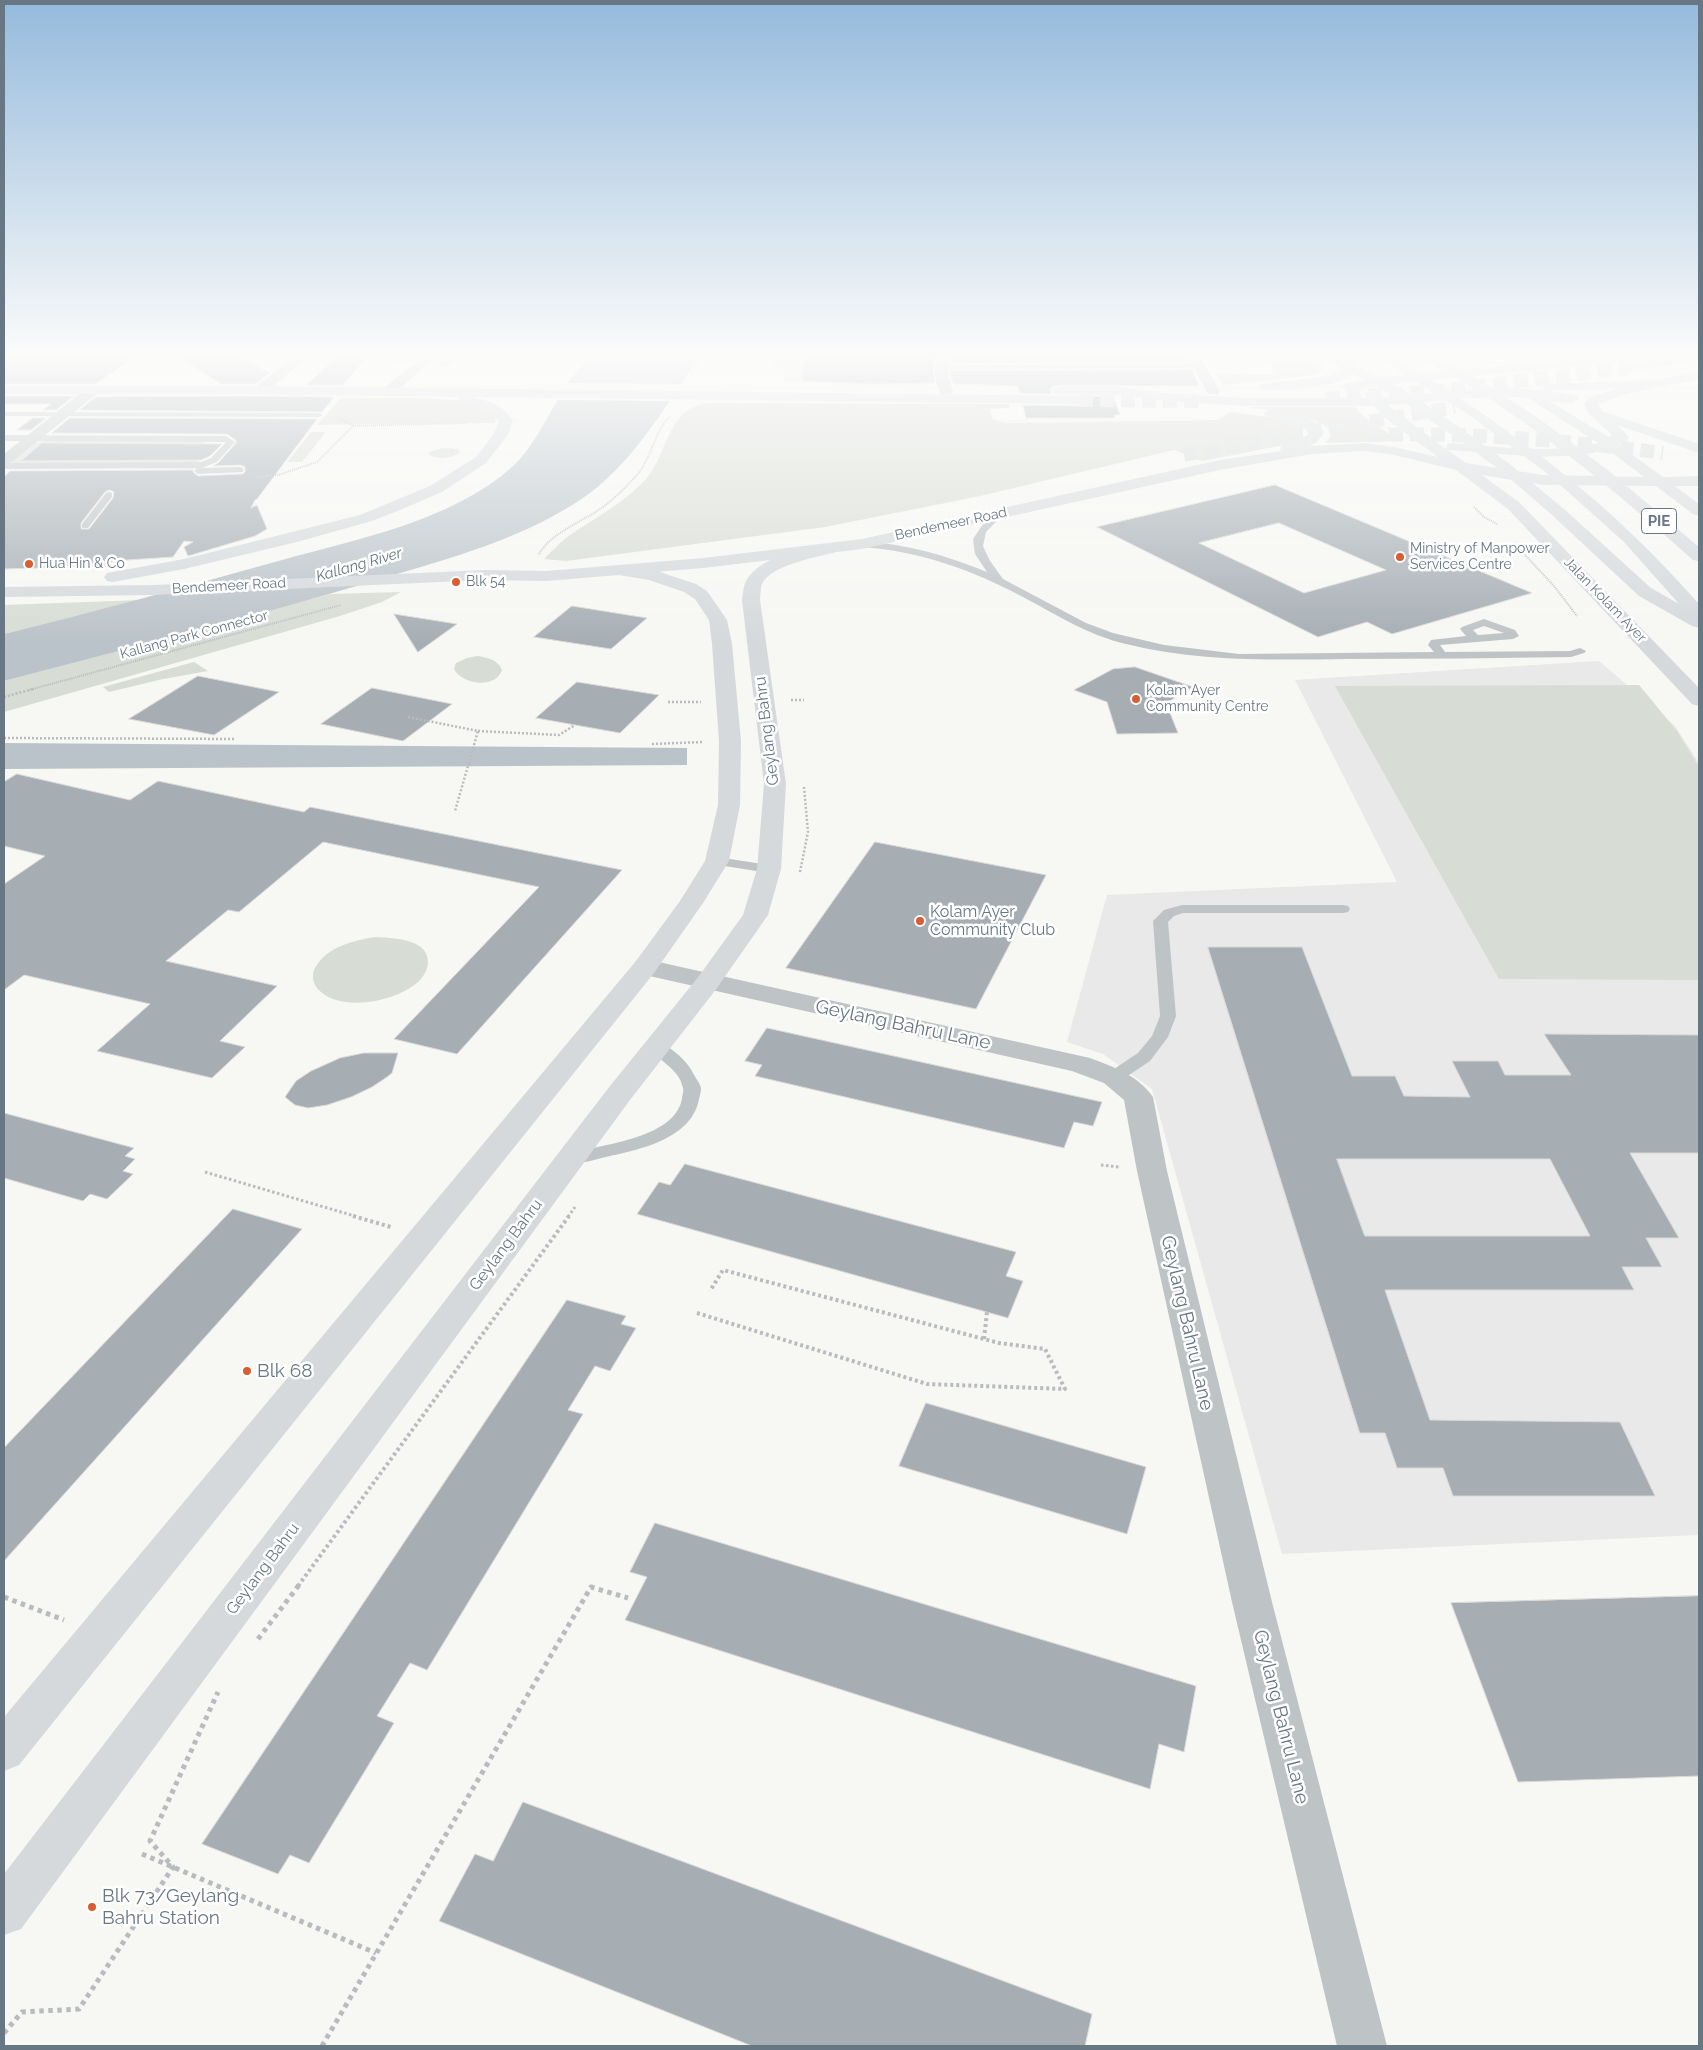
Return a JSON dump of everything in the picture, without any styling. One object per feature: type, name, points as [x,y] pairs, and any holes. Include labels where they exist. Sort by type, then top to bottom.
[{"type":"main road","points":[[27,592],[79,584],[212,558],[366,518],[436,489],[481,460],[487,453]]},
{"type":"main road","points":[[1220,464],[1266,453]]},
{"type":"main road","name":"Bendemeer Road","points":[[485,575],[549,566],[864,532],[1220,464],[1294,453]]},
{"type":"main road","name":"Bendemeer Road","points":[[1393,453],[1461,467],[1543,480],[1600,482],[1699,481]]},
{"type":"main road","name":"Jalan Kolam Ayer","points":[[1443,453],[1504,498],[1634,630],[1699,700]]},
{"type":"main road","points":[[1485,453],[1558,512],[1645,592],[1699,622]]},
{"type":"main road","name":"PIE","points":[[1528,453],[1561,478],[1637,547],[1699,616]]},
{"type":"main road","name":"PIE","points":[[1574,453],[1620,487],[1699,556]]},
{"type":"main road","points":[[1621,453],[1699,511]]},
{"type":"main road","points":[[1639,453],[1699,493]]},
{"type":"main road","points":[[1663,453],[1699,460]]},
{"type":"main road","points":[[1220,464],[1314,459],[1405,463],[1452,477],[1464,483],[1484,500],[1544,537]]},
{"type":"main road","name":"Bendemeer Road","points":[[4,592],[153,590],[485,575],[546,576],[625,571],[830,548],[864,532]]},
{"type":"main road","name":"Geylang Bahru","points":[[4,1912],[571,1158],[708,982],[755,915],[769,869],[775,784],[751,600],[754,581],[763,572],[778,563],[830,548]]},
{"type":"main road","points":[[4,1750],[645,967],[691,904],[718,860],[728,805],[730,741],[722,644],[718,620],[702,595],[690,588],[652,575],[625,571]]},
{"type":"street","points":[[4,461],[15,453]]},
{"type":"street","name":"Geylang Bahru Lane","points":[[645,967],[1080,1064],[1114,1077],[1138,1097],[1154,1181],[1252,1602],[1362,2046]]},
{"type":"lane","points":[[131,472],[207,464],[221,453]]},
{"type":"lane","points":[[4,466],[240,470]]},
{"type":"lane","points":[[85,526],[109,495]]},
{"type":"lane","points":[[998,506],[978,536],[977,542],[981,557],[1000,581]]},
{"type":"lane","points":[[864,532],[886,544],[927,552],[1000,581],[1090,628],[1118,638],[1171,650],[1239,657],[1571,654],[1580,651]]},
{"type":"lane","points":[[1442,655],[1434,645],[1435,642],[1475,639]]},
{"type":"lane","points":[[718,860],[769,869]]},
{"type":"lane","points":[[1114,1077],[1144,1057],[1160,1037],[1168,1016],[1160,921],[1169,913],[1182,909],[1343,909]]},
{"type":"lane","points":[[571,1158],[630,1144],[666,1132],[686,1114],[692,1088],[682,1068],[657,1047]]},
{"type":"path","points":[[240,470],[261,478],[317,462],[326,453]]},
{"type":"path","points":[[541,552],[545,544],[602,508],[638,475],[650,453]]},
{"type":"path","points":[[1472,505],[1484,517],[1504,527]]},
{"type":"path","points":[[1514,543],[1554,586],[1577,616]]},
{"type":"path","name":"Kallang Park Connector","points":[[4,697],[347,603]]},
{"type":"path","points":[[790,700],[804,700]]},
{"type":"path","points":[[408,717],[478,731],[559,735],[575,725]]},
{"type":"path","points":[[455,811],[478,731]]},
{"type":"path","points":[[4,738],[236,739]]},
{"type":"path","points":[[652,744],[730,741]]},
{"type":"path","points":[[205,1172],[392,1228]]},
{"type":"path","points":[[698,1313],[927,1384],[1065,1389],[1045,1349],[984,1339],[723,1270],[710,1291]]},
{"type":"path","points":[[984,1339],[987,1312]]},
{"type":"path","points":[[322,2046],[591,1587],[628,1598]]},
{"type":"path","points":[[4,1597],[71,1622]]},
{"type":"path","points":[[142,1854],[376,1953]]},
{"type":"shaded area","points":[[19,453],[206,453],[198,462],[189,464],[13,463],[8,460]]},
{"type":"shaded area","points":[[294,453],[309,453],[302,462],[287,462]]},
{"type":"shaded area","points":[[429,453],[459,453],[444,458],[428,454]]},
{"type":"shaded area","points":[[661,453],[1163,453],[980,496],[825,527],[566,561],[544,559],[569,536],[629,495],[654,469]]},
{"type":"shaded area","points":[[1181,453],[1245,453],[1202,461]]},
{"type":"shaded area","points":[[401,592],[382,602],[340,616],[4,712],[4,681],[330,594]]},
{"type":"shaded area","points":[[141,600],[4,634],[4,605]]},
{"type":"shaded area","points":[[478,656],[496,662],[502,670],[499,676],[493,680],[479,683],[464,679],[454,669],[456,663]]},
{"type":"shaded area","points":[[1599,661],[1675,726],[1699,763],[1699,1535],[1282,1554],[1152,1089],[1103,1054],[1067,1042],[1107,895],[1397,882],[1295,680]]},
{"type":"shaded area","points":[[194,662],[208,671],[163,679],[109,692],[103,687]]},
{"type":"shaded area","points":[[1639,685],[1677,731],[1699,767],[1699,980],[1499,979],[1335,686]]},
{"type":"shaded area","points":[[375,937],[408,941],[422,948],[428,962],[426,971],[421,979],[399,994],[369,1002],[339,1001],[327,996],[317,988],[313,972],[325,956],[340,946]]},
{"type":"water","name":"Kallang River","points":[[525,453],[631,453],[607,479],[566,509],[515,535],[488,545],[331,594],[4,681],[4,634],[143,598],[403,526],[433,515],[488,486]]},
{"type":"water","points":[[4,743],[687,748],[687,765],[4,769]]},
{"type":"building","points":[[31,453],[213,453],[201,460],[21,461]]},
{"type":"building","points":[[227,453],[292,453],[255,500],[251,508],[257,505],[267,529],[255,536],[188,556],[184,547],[193,542],[184,541],[173,557],[112,561],[109,566],[4,569],[4,477],[10,471],[193,470],[198,476],[243,474],[245,472],[245,467],[241,465],[213,466]],"holes":[[[110,490],[114,492],[113,498],[89,529],[81,529],[81,523],[105,492]]]},
{"type":"building","name":"Ministry of Manpower Services Centre","points":[[1275,485],[1532,593],[1392,634],[1367,622],[1318,637],[1097,527]],"holes":[[[1279,523],[1386,570],[1304,593],[1199,543]]]},
{"type":"building","points":[[572,606],[647,618],[611,649],[534,637]]},
{"type":"building","points":[[394,614],[457,624],[418,652]]},
{"type":"building","name":"Kolam Ayer Community Centre","points":[[1135,667],[1193,687],[1166,703],[1178,733],[1117,734],[1107,702],[1074,690],[1113,669]]},
{"type":"building","points":[[198,676],[279,692],[214,735],[129,719]]},
{"type":"building","points":[[577,682],[659,695],[620,733],[536,718]]},
{"type":"building","points":[[372,688],[452,704],[403,741],[321,724]]},
{"type":"building","points":[[17,774],[130,800],[158,781],[304,812],[310,807],[622,870],[457,1054],[394,1039],[539,887],[323,842],[239,912],[228,910],[166,961],[277,986],[220,1041],[245,1047],[212,1078],[97,1051],[150,1004],[24,975],[4,990],[4,884],[45,856],[4,846],[4,782]]},
{"type":"building","name":"Kolam Ayer Community Club","points":[[875,842],[1046,875],[976,1009],[786,968]]},
{"type":"building","points":[[1208,947],[1302,947],[1352,1076],[1395,1076],[1404,1096],[1470,1097],[1452,1061],[1498,1061],[1505,1075],[1571,1075],[1544,1034],[1699,1035],[1699,1153],[1630,1153],[1679,1238],[1646,1238],[1662,1267],[1622,1267],[1634,1290],[1385,1290],[1430,1420],[1620,1422],[1655,1496],[1453,1496],[1443,1468],[1397,1468],[1385,1433],[1360,1433]],"holes":[[[1337,1159],[1550,1159],[1590,1236],[1365,1236]]]},
{"type":"building","points":[[767,1028],[1102,1102],[1093,1126],[1074,1122],[1064,1148],[755,1076],[762,1065],[745,1061]]},
{"type":"building","points":[[364,1053],[398,1053],[392,1073],[372,1087],[327,1105],[308,1108],[295,1105],[285,1097],[296,1081],[311,1071],[340,1058]]},
{"type":"building","points":[[4,1113],[134,1148],[125,1156],[135,1159],[123,1171],[133,1174],[107,1199],[90,1194],[83,1201],[4,1178]]},
{"type":"building","points":[[685,1164],[1016,1252],[1006,1276],[1023,1281],[1008,1318],[637,1214],[659,1182],[670,1185]]},
{"type":"building","points":[[233,1209],[302,1229],[4,1561],[4,1448]]},
{"type":"building","points":[[567,1300],[626,1316],[621,1324],[636,1328],[610,1371],[595,1366],[568,1410],[583,1414],[427,1670],[410,1663],[377,1716],[394,1723],[309,1863],[290,1855],[278,1874],[202,1844]]},
{"type":"building","points":[[926,1403],[1146,1467],[1127,1534],[899,1466]]},
{"type":"building","points":[[655,1523],[1196,1686],[1184,1752],[1159,1744],[1150,1789],[625,1620],[647,1577],[630,1572]]},
{"type":"building","points":[[1699,1596],[1699,1776],[1518,1782],[1451,1603]]},
{"type":"building","points":[[523,1802],[1092,2014],[1085,2046],[752,2046],[439,1921],[475,1854],[493,1861]]},
{"type":"tunnel","points":[[1184,455],[1195,453]]},
{"type":"place","name":"Ministry of Manpower Services Centre","points":[[1400,557]]},
{"type":"place","name":"Hua Hin & Co","points":[[29,564]]},
{"type":"place","name":"Blk 54","points":[[456,582]]},
{"type":"place","name":"Kolam Ayer Community Centre","points":[[1136,699]]},
{"type":"place","name":"Kolam Ayer Community Club","points":[[920,921]]},
{"type":"place","name":"Blk 68","points":[[247,1371]]},
{"type":"place","name":"Blk 73/Geylang Bahru Station","points":[[92,1907]]}]
